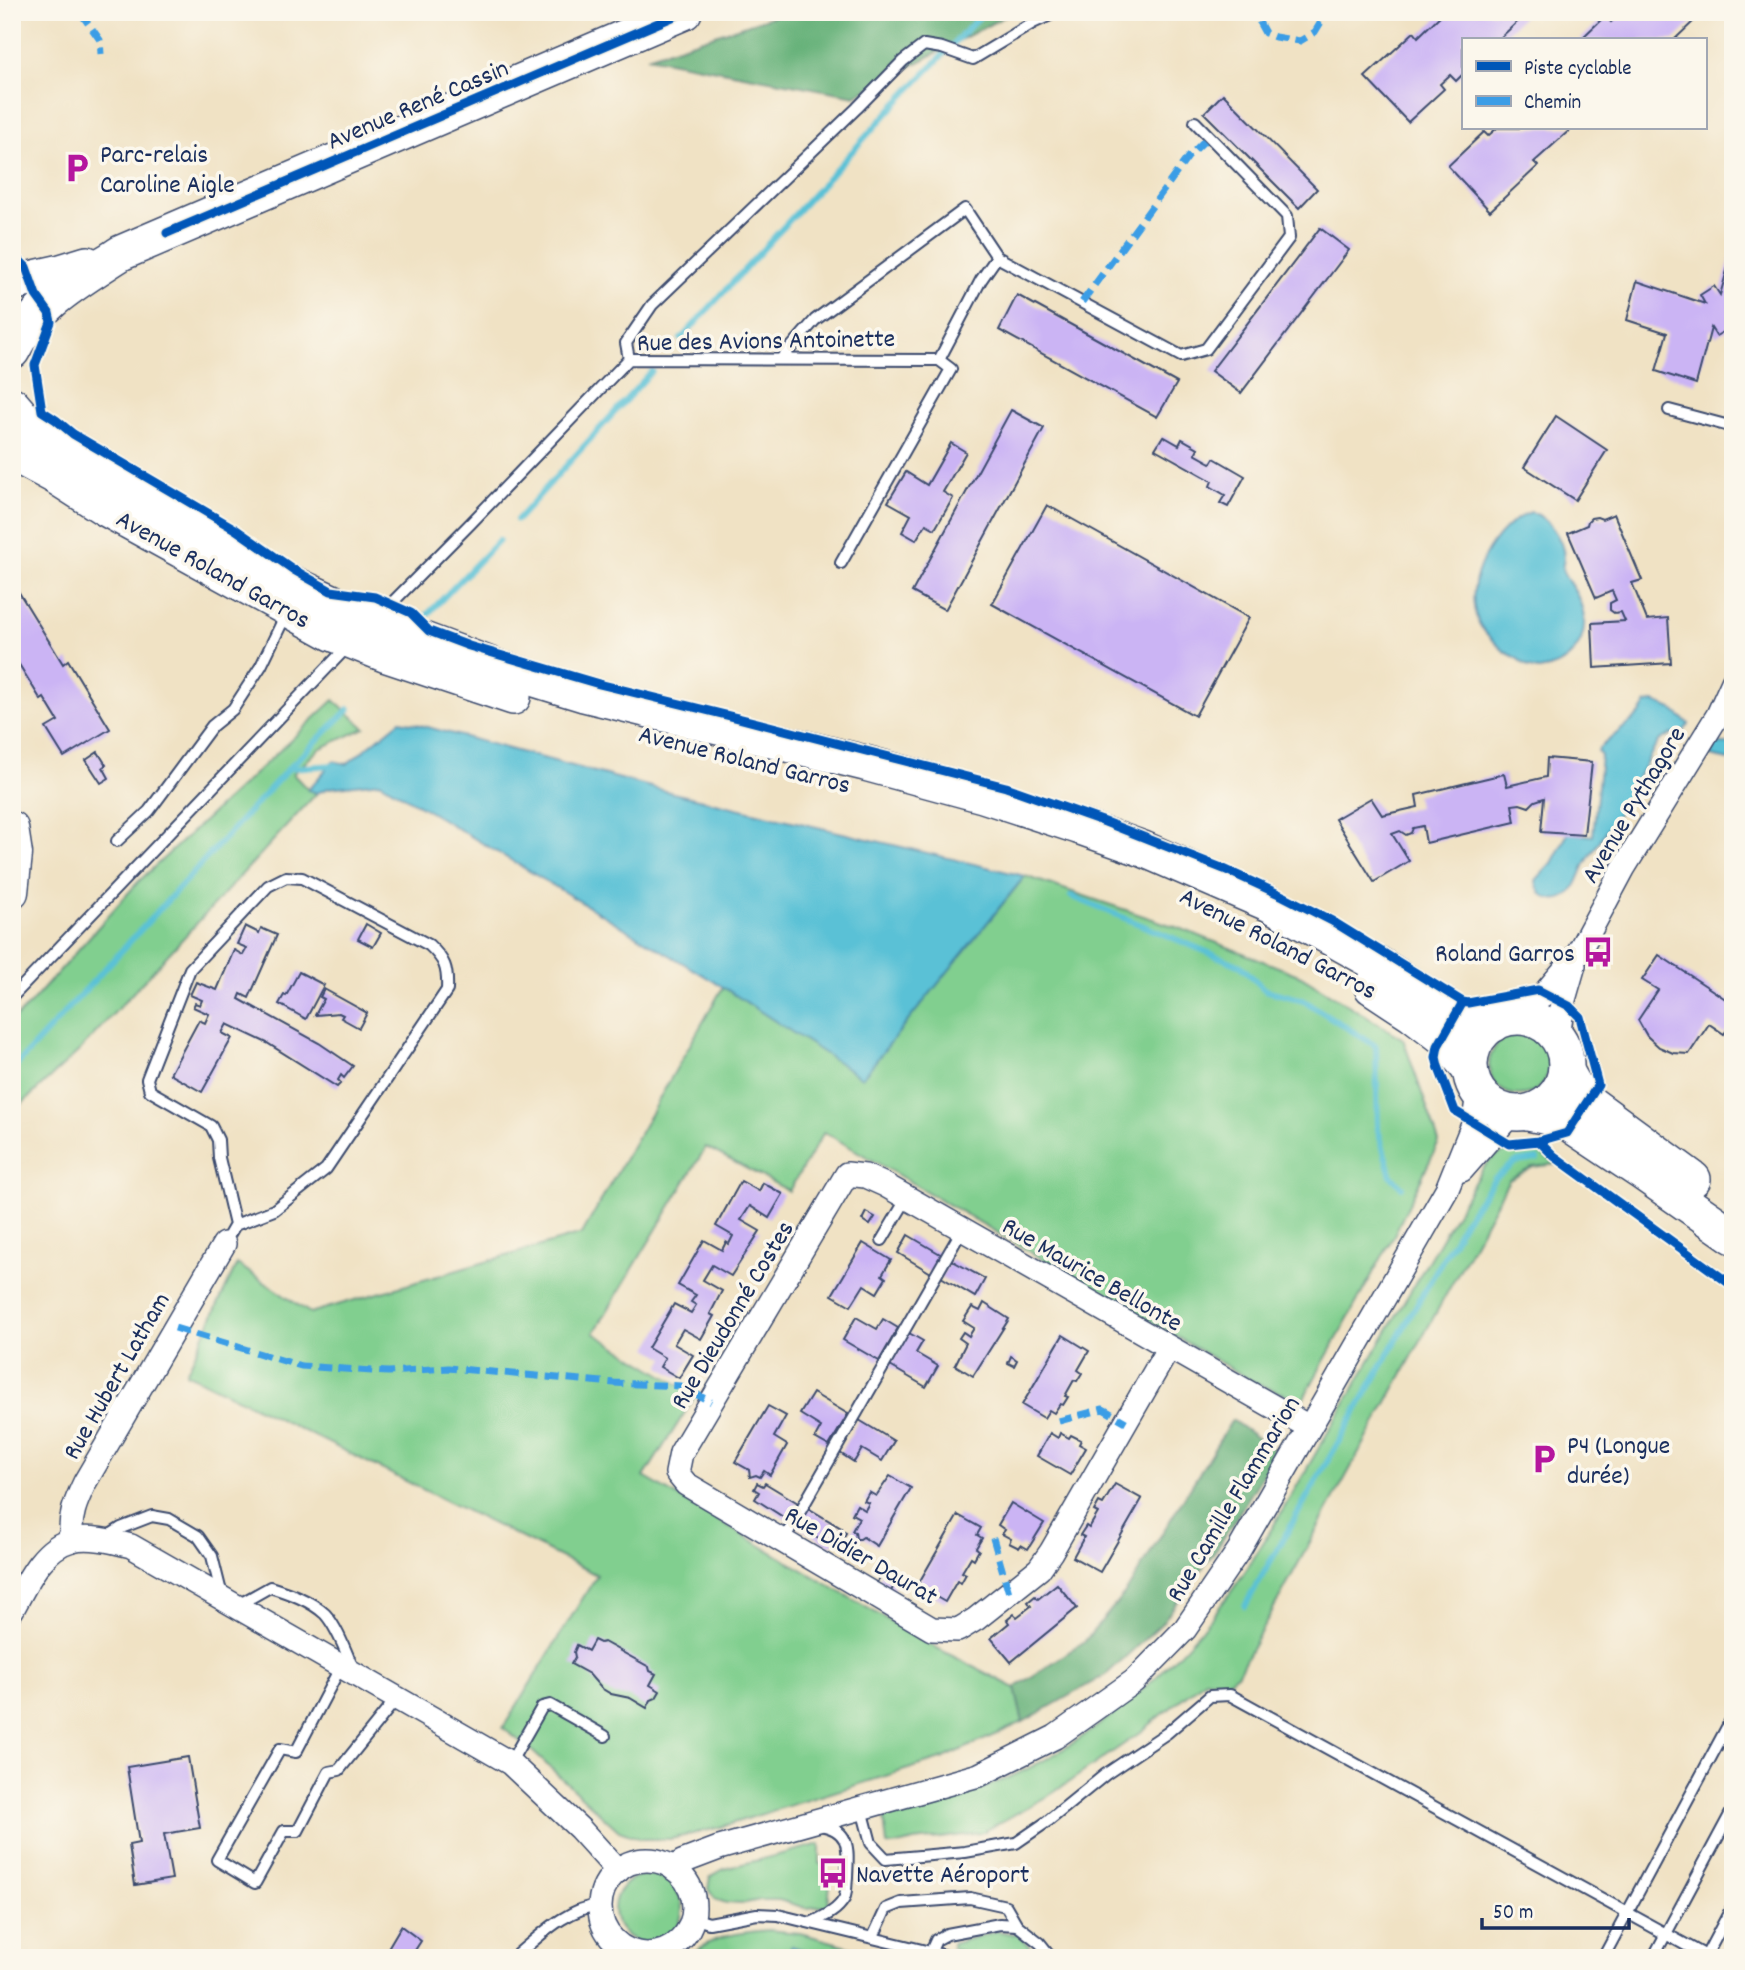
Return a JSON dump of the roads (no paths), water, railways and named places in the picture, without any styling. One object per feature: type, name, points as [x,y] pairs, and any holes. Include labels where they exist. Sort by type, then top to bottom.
[{"type":"main road","name":"Avenue René Cassin","points":[[12,351],[20,334],[45,306],[121,253],[684,12]]},
{"type":"main road","points":[[12,283],[61,272],[121,253]]},
{"type":"main road","name":"Avenue Roland Garros","points":[[12,405],[32,428],[364,632],[387,655],[575,717],[753,759],[990,821],[1173,886],[1247,919],[1413,1013],[1443,1037],[1474,1081]]},
{"type":"main road","name":"Avenue Roland Garros","points":[[12,453],[187,554],[332,633],[364,632],[584,694],[865,763],[982,795],[1078,826],[1143,849],[1270,904],[1378,964],[1457,1014],[1505,1021]]},
{"type":"main road","points":[[1520,1113],[1542,1107],[1554,1098],[1562,1086],[1566,1071],[1566,1059],[1558,1037],[1549,1028],[1528,1018],[1505,1021],[1483,1032],[1475,1044],[1471,1056],[1474,1081],[1487,1102],[1499,1110],[1554,1118],[1572,1125],[1733,1236]]},
{"type":"main road","points":[[1566,1071],[1588,1102],[1733,1207]]},
{"type":"street","points":[[187,554],[361,625],[364,632]]},
{"type":"street","name":"Avenue Pythagore","points":[[1505,1021],[1545,994],[1577,955],[1623,869],[1718,715],[1733,682]]},
{"type":"street","points":[[12,828],[16,854],[12,892]]},
{"type":"street","name":"Avenue Pythagore","points":[[1558,1037],[1563,1003],[1577,955]]},
{"type":"street","name":"Rue Camille Flammarion","points":[[674,1869],[682,1862],[719,1849],[979,1775],[1055,1737],[1134,1681],[1185,1629],[1239,1550],[1447,1189],[1474,1122],[1474,1081]]},
{"type":"street","name":"Rue Camille Flammarion","points":[[1447,1189],[1520,1113]]},
{"type":"street","name":"Rue Maurice Bellonte","points":[[846,1174],[865,1176],[907,1198],[1309,1427]]},
{"type":"street","name":"Rue Dieudonné Costes","points":[[686,1484],[677,1473],[681,1453],[846,1174]]},
{"type":"street","name":"Rue Hubert Latham","points":[[72,1540],[69,1525],[85,1482],[229,1234]]},
{"type":"street","name":"Rue Didier Daurat","points":[[686,1484],[932,1629],[958,1630],[1039,1569],[1168,1349]]},
{"type":"street","points":[[12,1610],[34,1571],[52,1551],[72,1540],[104,1539],[131,1546],[510,1763],[580,1829],[618,1871]]},
{"type":"street","points":[[631,1863],[661,1863],[674,1869],[684,1878],[691,1890],[694,1904],[693,1918],[680,1942],[656,1956],[628,1950],[616,1943],[607,1932],[600,1905],[609,1881],[631,1863]]},
{"type":"lane","points":[[629,359],[626,343],[652,305],[857,108],[902,61],[924,46],[942,48],[973,59],[1033,23],[1057,12]]},
{"type":"lane","points":[[780,359],[816,320],[965,209],[998,257],[1181,356],[1206,349],[1289,238],[1287,216],[1195,122]]},
{"type":"lane","points":[[841,563],[951,369],[939,359],[981,280],[998,257]]},
{"type":"lane","name":"Rue des Avions Antoinette","points":[[12,997],[629,359],[939,359]]},
{"type":"lane","points":[[1669,410],[1733,427]]},
{"type":"lane","points":[[117,841],[149,811],[212,726],[233,709],[261,666],[288,609]]},
{"type":"lane","points":[[364,632],[371,641],[482,675]]},
{"type":"lane","points":[[495,678],[584,694]]},
{"type":"lane","points":[[286,877],[302,877],[429,945],[441,957],[448,974],[447,990],[326,1169],[274,1210],[229,1234],[218,1140],[211,1126],[149,1091],[147,1079],[190,970],[268,886],[286,877]]},
{"type":"lane","points":[[882,1240],[907,1198]]},
{"type":"lane","points":[[783,1541],[962,1230]]},
{"type":"lane","points":[[104,1539],[121,1528],[152,1516],[169,1519],[198,1535],[212,1556],[229,1602],[270,1587],[295,1595],[325,1615],[338,1636],[348,1670],[296,1752],[280,1749],[217,1860],[255,1883],[284,1832],[298,1831],[329,1772],[339,1770],[397,1698]]},
{"type":"lane","points":[[862,1809],[871,1843],[886,1860],[965,1852],[1016,1843],[1106,1774],[1167,1733],[1210,1696],[1230,1695],[1628,1912],[1705,1957],[1733,1905]]},
{"type":"lane","points":[[510,1763],[542,1707],[550,1705],[605,1736]]},
{"type":"lane","points":[[1603,1958],[1733,1716]]},
{"type":"lane","points":[[1653,1958],[1733,1809]]},
{"type":"lane","points":[[811,1824],[830,1827],[844,1836],[848,1850],[845,1896],[835,1910],[813,1922]]},
{"type":"lane","points":[[873,1937],[886,1909],[901,1903],[970,1898],[1006,1906],[1017,1925],[1040,1943],[1052,1958]]},
{"type":"lane","points":[[513,1958],[561,1919],[586,1906],[600,1905]]},
{"type":"lane","points":[[693,1918],[709,1923],[757,1914],[778,1914],[955,1958]]},
{"type":"lane","points":[[931,1951],[936,1940],[947,1934],[1000,1924],[1017,1925]]},
{"type":"water","points":[[1531,512],[1549,524],[1558,536],[1564,557],[1563,572],[1577,595],[1584,618],[1581,640],[1572,654],[1557,665],[1539,670],[1500,648],[1481,627],[1474,606],[1478,573],[1493,542],[1517,519]]},
{"type":"water","points":[[1655,702],[1672,709],[1689,724],[1681,735],[1671,734],[1659,741],[1623,805],[1585,864],[1573,890],[1559,899],[1548,898],[1540,891],[1536,880],[1552,863],[1568,833],[1593,836],[1601,756],[1599,748],[1640,714],[1647,703]]},
{"type":"water","points":[[400,721],[673,793],[1025,876],[862,1078],[723,987],[380,782],[329,788],[317,793],[308,790],[333,761],[347,764]]},
{"type":"water","points":[[1733,741],[1733,758],[1728,760],[1710,756],[1716,744],[1729,744]]},
{"type":"water","points":[[791,1946],[828,1958],[784,1958]]},
{"type":"waterway","points":[[681,339],[891,109],[984,12]]},
{"type":"waterway","points":[[517,520],[652,371]]},
{"type":"waterway","points":[[426,616],[499,540]]},
{"type":"waterway","points":[[12,1070],[289,768],[349,709]]},
{"type":"waterway","points":[[289,768],[336,765]]},
{"type":"waterway","points":[[1071,896],[1241,966],[1265,990],[1303,1000],[1376,1046],[1378,1130],[1391,1176],[1402,1187]]},
{"type":"waterway","points":[[1245,1606],[1465,1220],[1495,1178],[1516,1162],[1537,1159]]},
{"type":"place","name":"Parc-relais Caroline Aigle","points":[[77,168]]},
{"type":"place","name":"Roland Garros","points":[[1598,952]]},
{"type":"place","name":"P4 (Longue durée)","points":[[1544,1459]]},
{"type":"place","name":"Navette Aéroport","points":[[833,1873]]}]
